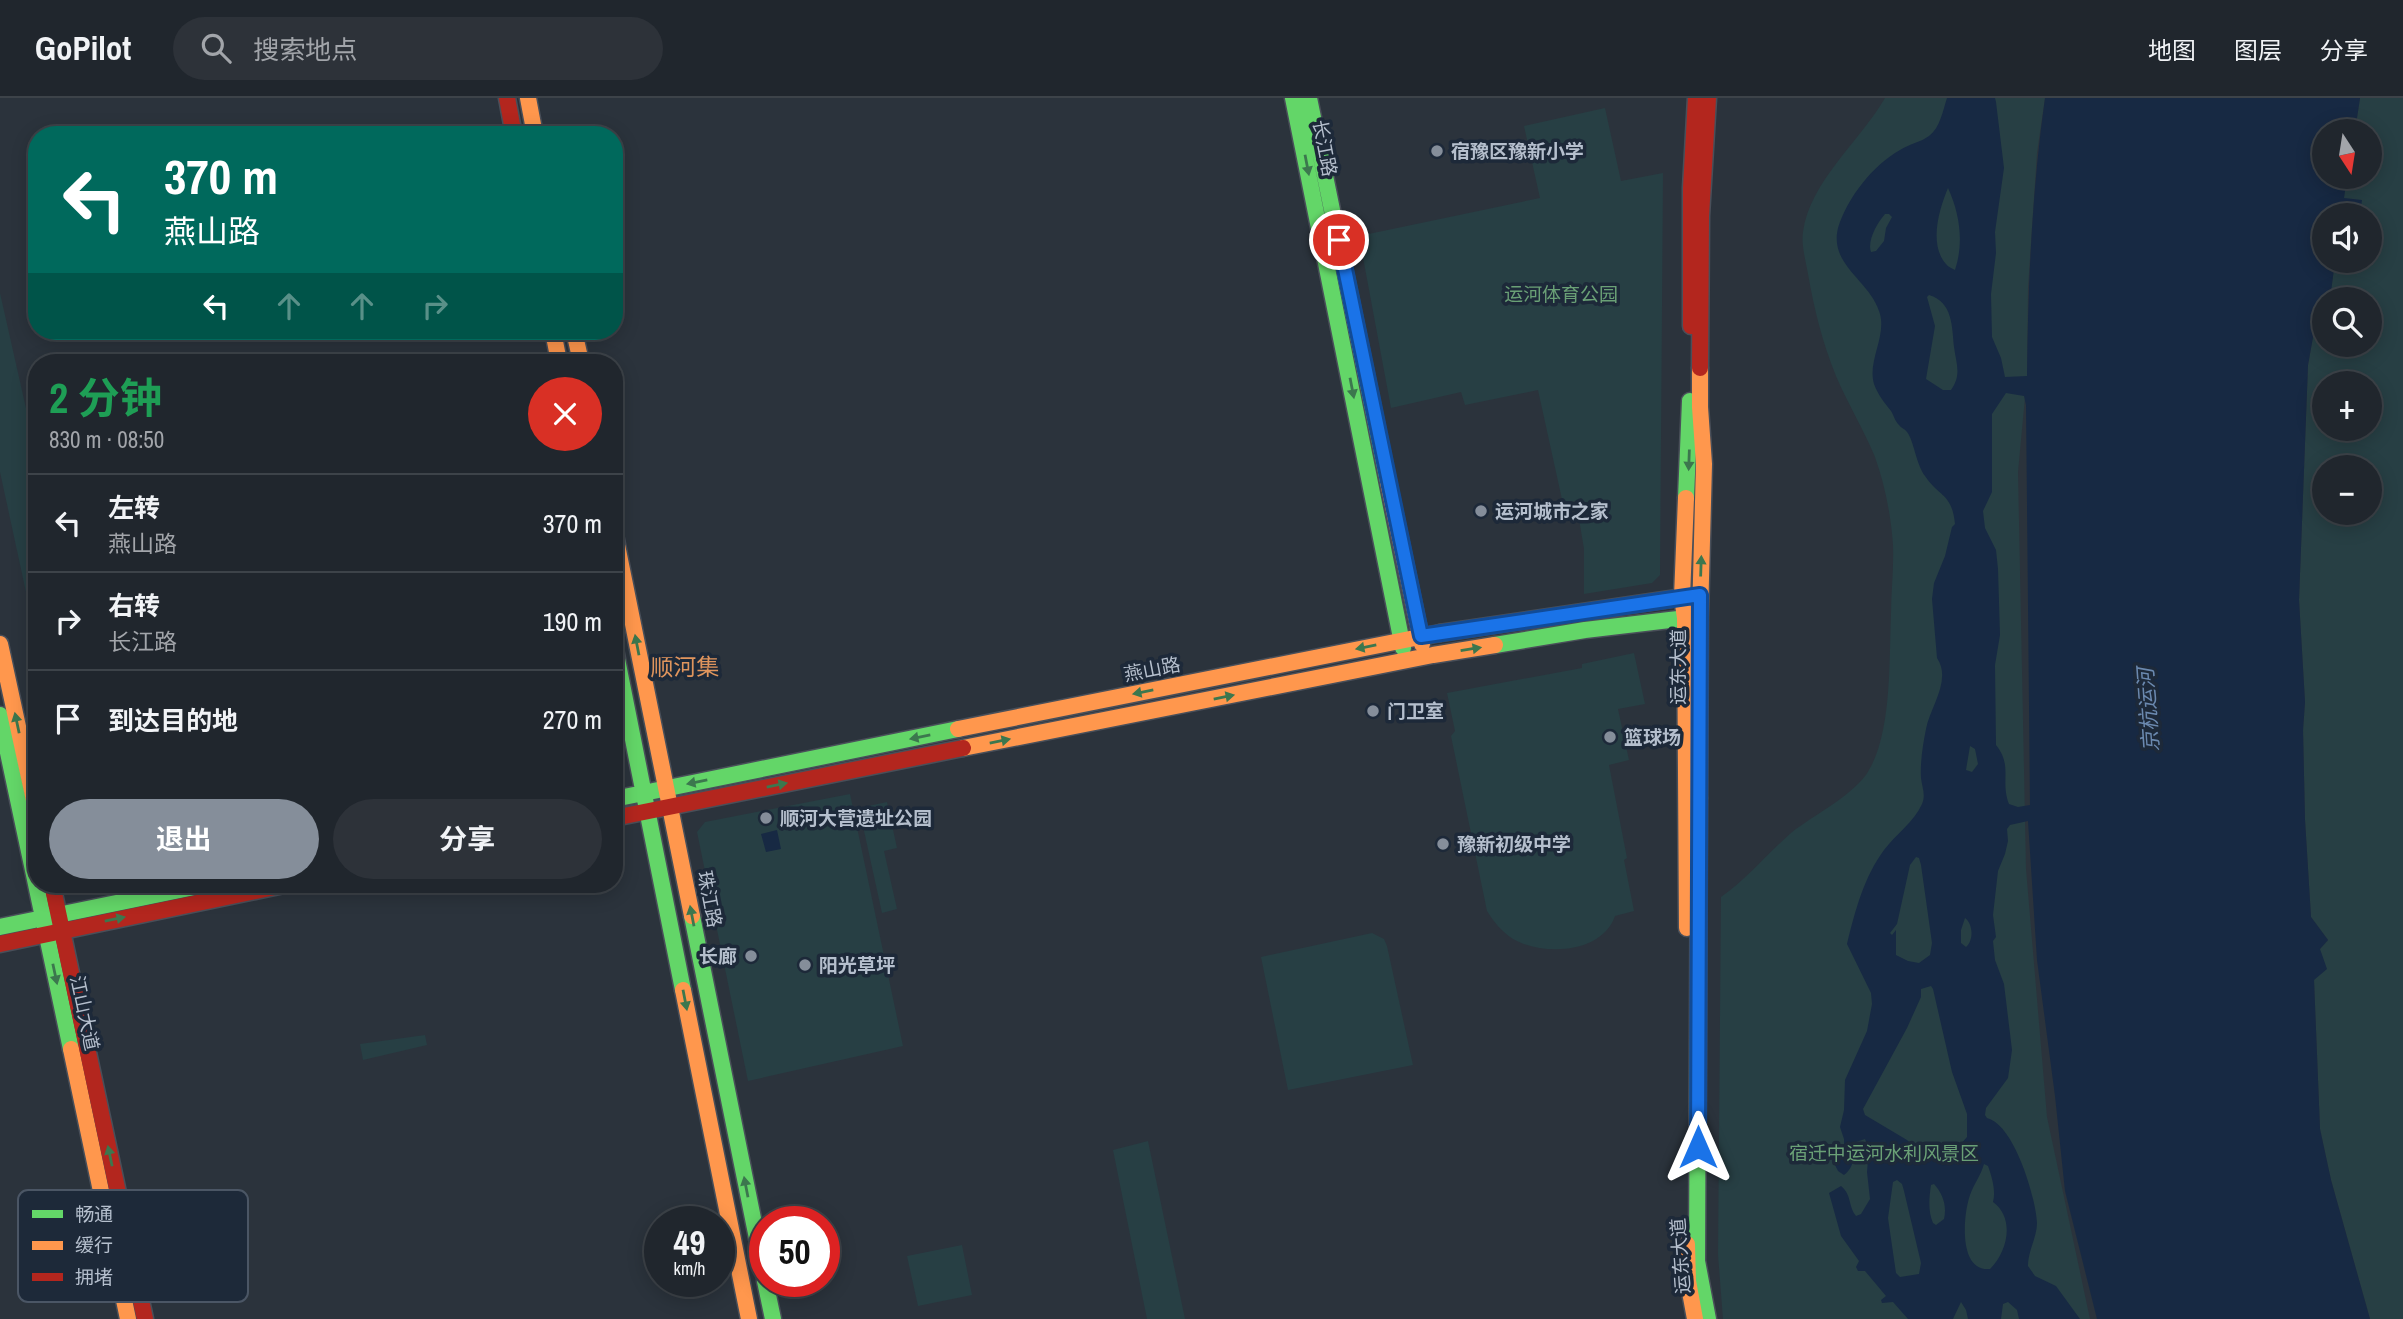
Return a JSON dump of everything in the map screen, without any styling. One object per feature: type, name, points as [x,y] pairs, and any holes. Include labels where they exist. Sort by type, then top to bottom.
[{"type":"street","points":[[507,98],[512,126]]},
{"type":"street","points":[[527,98],[533,126]]},
{"type":"street","name":"长江路","points":[[1293,98],[1404,660]]},
{"type":"street","name":"长江路","points":[[1309,98],[1424,657]]},
{"type":"street","name":"运东大道","points":[[1692,617],[1682,597],[1689,460],[1691,188],[1696,98]]},
{"type":"street","name":"运东大道","points":[[1694,1318],[1686,1267],[1692,617],[1700,595],[1704,464],[1700,407],[1702,216],[1708,98]]},
{"type":"street","name":"珠江路","points":[[623,575],[750,1206]]},
{"type":"street","name":"燕山路","points":[[623,797],[1421,636],[1700,595]]},
{"type":"street","points":[[623,816],[1404,660],[1580,631],[1692,617]]},
{"type":"street","points":[[0,644],[28,773]]},
{"type":"street","points":[[623,690],[749,1319]]},
{"type":"street","name":"江山大道","points":[[0,715],[28,828]]},
{"type":"street","name":"江山大道","points":[[44,893],[115,1190]]},
{"type":"street","name":"江山大道","points":[[52,893],[52,924],[103,1190]]},
{"type":"street","points":[[0,944],[52,924],[174,893]]},
{"type":"street","points":[[0,927],[52,924],[236,893]]},
{"type":"street","name":"珠江路","points":[[769,1297],[773,1319]]},
{"type":"green space","name":"宿迁中运河水利风景区","points":[[1885,98],[2045,98],[2037,153],[2028,288],[2027,376],[2018,472],[2026,869],[2047,1117],[2090,1319],[1723,1319],[1718,1255],[1721,897],[1791,833],[1844,796],[1863,779],[1876,754],[1886,716],[1893,562],[1889,512],[1875,457],[1836,376],[1823,339],[1810,287],[1803,237],[1815,195]]},
{"type":"green space","points":[[2360,98],[2403,98],[2403,1319],[2370,1319],[2331,1180],[2320,1129],[2314,980],[2320,949],[2328,940],[2311,917],[2305,820],[2305,702],[2299,600],[2308,365],[2312,343],[2312,357],[2382,357],[2382,287],[2332,287],[2333,273],[2382,273],[2382,203],[2343,203],[2345,189],[2382,189],[2382,119],[2357,119]]},
{"type":"green space","name":"运河体育公园","points":[[1605,108],[1621,181],[1663,173],[1660,575],[1652,583],[1584,594],[1584,549],[1576,501],[1563,504],[1538,390],[1465,405],[1461,392],[1391,408],[1359,236],[1540,198],[1524,126]]},
{"type":"green space","points":[[0,293],[28,417],[28,601],[0,472]]},
{"type":"green space","points":[[1634,653],[1645,704],[1618,709],[1629,760],[1609,765],[1634,911],[1615,916],[1608,929],[1585,944],[1555,949],[1525,944],[1505,933],[1487,911],[1451,736],[1455,731],[1447,693],[1582,668],[1582,664]]},
{"type":"green space","points":[[850,794],[903,1046],[748,1081],[697,832],[705,822]]},
{"type":"green space","points":[[887,802],[897,848],[884,851],[897,909],[882,913],[859,808]]},
{"type":"green space","points":[[1372,933],[1384,939],[1387,946],[1413,1065],[1288,1090],[1261,957]]},
{"type":"green space","points":[[425,1035],[427,1045],[363,1060],[360,1044]]},
{"type":"green space","points":[[1148,1141],[1185,1319],[1147,1319],[1113,1150]]},
{"type":"green space","points":[[962,1245],[972,1295],[918,1306],[907,1256]]},
{"type":"water","name":"京杭运河","points":[[1947,98],[1995,98],[2004,168],[1995,232],[1996,253],[1991,294],[1992,337],[2005,377],[2027,376],[2032,237],[2045,98],[2360,98],[2357,119],[2312,119],[2312,189],[2345,189],[2344,198],[2362,200],[2362,203],[2312,203],[2312,273],[2333,273],[2332,287],[2312,287],[2312,343],[2308,365],[2299,600],[2305,702],[2305,820],[2311,917],[2328,940],[2320,949],[2327,969],[2314,980],[2320,1129],[2331,1180],[2370,1319],[2097,1319],[2065,1191],[2037,960],[2028,821],[2010,825],[2007,829],[2008,841],[1998,871],[1993,915],[1996,937],[1993,941],[1995,960],[2004,984],[2012,1050],[2008,1078],[1986,1108],[1985,1115],[2006,1133],[2022,1163],[2033,1197],[2037,1223],[2028,1266],[2035,1276],[2056,1286],[2080,1319],[2019,1319],[2017,1310],[2008,1302],[2003,1304],[2001,1319],[1968,1319],[1961,1302],[1953,1319],[1908,1319],[1893,1302],[1882,1303],[1881,1300],[1886,1296],[1865,1271],[1858,1271],[1856,1267],[1859,1261],[1841,1236],[1829,1193],[1841,1186],[1847,1193],[1856,1216],[1861,1214],[1870,1199],[1867,1172],[1869,1149],[1865,1139],[1856,1142],[1852,1164],[1844,1175],[1838,1171],[1831,1157],[1844,1149],[1840,1127],[1844,1110],[1845,1080],[1867,1031],[1872,1004],[1871,993],[1847,944],[1871,871],[1884,850],[1914,817],[1923,801],[1923,747],[1942,675],[1937,658],[1932,599],[1934,583],[1955,524],[1951,506],[1925,476],[1909,436],[1896,422],[1874,384],[1873,366],[1881,329],[1879,311],[1839,252],[1838,228],[1854,194],[1871,173],[1890,156],[1933,133]],"holes":[[[1948,188],[1959,229],[1955,270],[1946,264],[1938,246],[1937,226]],[[1885,214],[1892,217],[1886,228],[1884,241],[1876,251],[1871,252],[1872,238]],[[1929,295],[1937,298],[1950,316],[1957,369],[1951,390],[1943,390],[1926,379],[1935,326],[1927,297]],[[2006,393],[2024,396],[2030,805],[2018,807],[2009,804],[2004,760],[1996,745],[1995,665],[2000,635],[1998,569],[1996,550],[1985,528],[1983,511],[1992,492],[1992,414]],[[1970,746],[1975,749],[1978,764],[1972,772],[1966,770]],[[1916,857],[1919,858],[1932,943],[1930,955],[1919,963],[1896,955],[1896,930],[1892,935],[1890,933],[1897,924],[1910,865]],[[1965,918],[1970,924],[1970,940],[1966,947],[1961,943],[1961,930]],[[1931,986],[1952,1072],[1967,1114],[1967,1137],[1950,1156],[1943,1158],[1926,1157],[1907,1140],[1865,1115],[1863,1109],[1921,997],[1921,989]],[[1984,1164],[1988,1166],[1992,1179],[1993,1202],[2000,1209],[2006,1225],[2005,1244],[1990,1269],[1980,1268],[1972,1262],[1965,1241],[1968,1204]],[[1897,1180],[1902,1184],[1921,1263],[1919,1274],[1900,1277],[1896,1273],[1888,1218],[1893,1182]],[[1934,1184],[1945,1205],[1944,1219],[1936,1225],[1930,1214],[1931,1185]]]},
{"type":"water","points":[[777,830],[781,849],[766,852],[761,834]]},
{"type":"traffic: fast","points":[[1293,98],[1403,648]]},
{"type":"traffic: fast","points":[[1309,98],[1388,482]]},
{"type":"traffic: fast","points":[[1686,498],[1690,401]]},
{"type":"traffic: fast","points":[[1440,633],[1691,596]]},
{"type":"traffic: fast","points":[[1495,645],[1585,630],[1695,617]]},
{"type":"traffic: fast","points":[[623,689],[683,990]]},
{"type":"traffic: fast","points":[[0,715],[28,847]]},
{"type":"traffic: fast","points":[[623,797],[958,729]]},
{"type":"traffic: fast","points":[[1699,798],[1697,1261],[1708,1319]]},
{"type":"traffic: fast","points":[[38,893],[71,1049]]},
{"type":"traffic: fast","points":[[0,927],[165,893]]},
{"type":"traffic: fast","points":[[692,916],[750,1206]]},
{"type":"traffic: fast","points":[[768,1297],[773,1319]]},
{"type":"traffic: slow","points":[[528,98],[533,126]]},
{"type":"traffic: slow","points":[[555,340],[557,354]]},
{"type":"traffic: slow","points":[[576,340],[579,354]]},
{"type":"traffic: slow","points":[[1699,798],[1704,464],[1700,368]]},
{"type":"traffic: slow","points":[[1388,482],[1422,644]]},
{"type":"traffic: slow","points":[[1686,498],[1682,597],[1685,618],[1687,928]]},
{"type":"traffic: slow","points":[[623,575],[692,916]]},
{"type":"traffic: slow","points":[[958,729],[1440,633]]},
{"type":"traffic: slow","points":[[0,644],[28,773]]},
{"type":"traffic: slow","points":[[963,748],[1495,645]]},
{"type":"traffic: slow","points":[[683,990],[749,1319]]},
{"type":"traffic: slow","points":[[71,1049],[101,1190]]},
{"type":"traffic: slow","points":[[1687,1244],[1688,1281],[1695,1319]]},
{"type":"traffic: slow","points":[[124,1302],[128,1319]]},
{"type":"traffic: jam","points":[[507,98],[512,126]]},
{"type":"traffic: jam","points":[[1691,326],[1691,188],[1696,98]]},
{"type":"traffic: jam","points":[[1700,368],[1701,216],[1708,98]]},
{"type":"traffic: jam","points":[[623,816],[963,748]]},
{"type":"traffic: jam","points":[[54,893],[117,1190]]},
{"type":"traffic: jam","points":[[0,944],[246,893]]},
{"type":"traffic: jam","points":[[141,1302],[145,1319]]},
{"type":"place","name":"宿豫区豫新小学","points":[[1437,151]]},
{"type":"place","name":"运河城市之家","points":[[1481,511]]},
{"type":"place","name":"门卫室","points":[[1373,711]]},
{"type":"place","name":"篮球场","points":[[1610,737]]},
{"type":"place","name":"顺河大营遗址公园","points":[[766,818]]},
{"type":"place","name":"豫新初级中学","points":[[1443,844]]},
{"type":"place","name":"长廊","points":[[751,956]]},
{"type":"place","name":"阳光草坪","points":[[805,965]]},
{"type":"district","name":"顺河集","points":[[685,666]]},
{"type":"route","points":[[1339,240],[1421,636],[1700,595],[1698,1147]]}]
